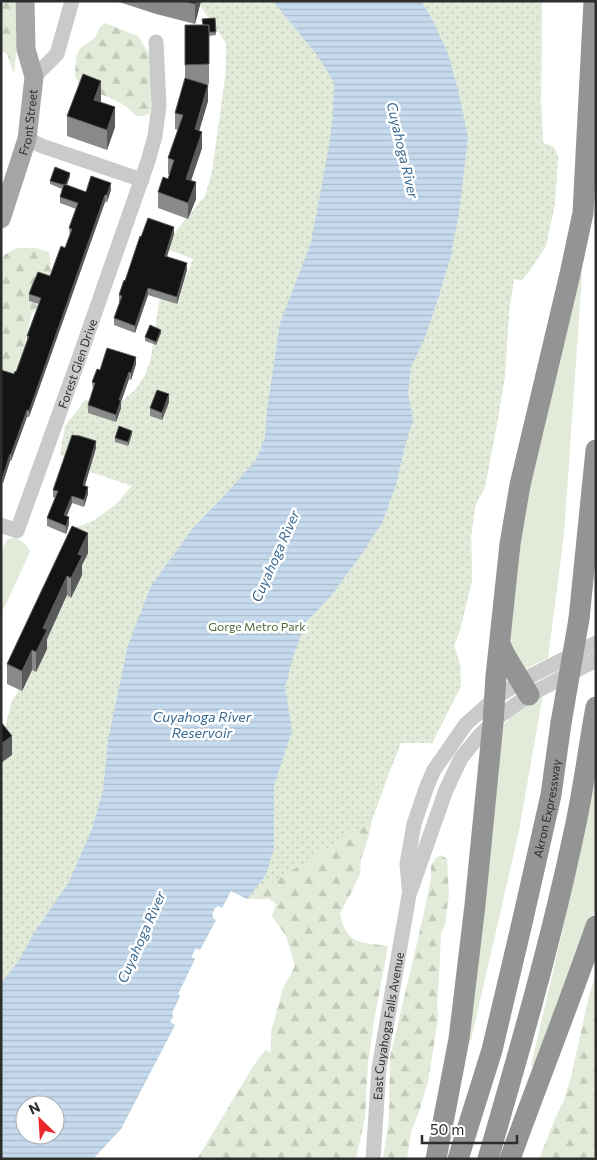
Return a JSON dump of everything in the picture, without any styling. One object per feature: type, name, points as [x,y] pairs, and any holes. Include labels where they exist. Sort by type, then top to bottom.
[{"type":"highway","points":[[436,1159],[459,1039],[496,712],[500,644],[510,544],[520,485],[584,213],[594,1]]},
{"type":"highway","name":"Akron Expressway","points":[[458,1159],[492,1050],[551,795],[579,619],[596,450]]},
{"type":"highway","points":[[500,644],[504,655],[525,688]]},
{"type":"highway","points":[[488,1159],[519,1050],[571,846],[596,707]]},
{"type":"highway","points":[[510,1159],[596,926]]},
{"type":"main road","points":[[25,1],[26,49],[34,77]]},
{"type":"main road","name":"Front Street","points":[[1,219],[27,138],[34,77]]},
{"type":"street","name":"Front Street","points":[[34,77],[57,54],[72,1]]},
{"type":"street","name":"Forest Glen Drive","points":[[1,526],[16,531],[142,180],[155,136],[159,106],[156,42]]},
{"type":"street","points":[[27,138],[42,146],[142,180]]},
{"type":"street","points":[[496,712],[525,688],[596,643]]},
{"type":"street","points":[[525,688],[596,660]]},
{"type":"street","name":"East Cuyahoga Falls Avenue","points":[[409,895],[408,864],[414,824],[427,786],[438,765],[466,724],[496,712]]},
{"type":"street","name":"East Cuyahoga Falls Avenue","points":[[373,1159],[379,1068],[409,895],[446,790],[457,766],[496,712]]},
{"type":"green space","points":[[1,1],[15,1],[17,46],[14,75],[7,53],[1,51]]},
{"type":"green space","name":"Gorge Metro Park","points":[[197,1],[542,1],[541,101],[543,143],[554,147],[558,157],[555,203],[546,246],[522,280],[514,279],[509,312],[505,375],[498,418],[485,487],[475,506],[471,536],[472,580],[460,630],[454,645],[460,664],[461,686],[432,743],[401,743],[372,820],[247,899],[231,891],[222,908],[218,906],[215,908],[212,914],[216,920],[200,950],[196,948],[191,957],[195,959],[178,994],[180,996],[170,1022],[175,1025],[121,1129],[93,1159],[1,1159],[1,733],[4,731],[12,701],[46,640],[73,584],[72,529],[93,521],[115,505],[132,486],[91,472],[77,461],[60,455],[65,426],[85,400],[119,404],[136,389],[145,375],[151,358],[160,295],[171,280],[185,280],[193,259],[167,248],[175,232],[205,196],[212,171],[226,70],[226,43]]},
{"type":"green space","points":[[542,1],[541,101],[543,143],[554,147],[558,157],[555,203],[546,246],[522,280],[514,279],[509,312],[505,375],[498,418],[485,487],[475,506],[471,536],[472,580],[460,630],[454,645],[460,664],[461,686],[432,743],[401,743],[372,820],[361,859],[360,874],[340,913],[346,931],[350,936],[362,942],[388,946],[368,1064],[365,1118],[356,1159],[197,1159],[254,1065],[265,1050],[271,1052],[271,1032],[283,988],[295,966],[286,936],[272,916],[276,904],[269,899],[247,899],[266,875]]},
{"type":"green space","points":[[105,23],[138,36],[148,52],[151,63],[151,108],[149,114],[136,116],[124,105],[104,95],[81,88],[75,76],[76,57],[80,48],[95,38],[100,27]]},
{"type":"green space","points":[[17,248],[37,248],[49,252],[51,270],[44,294],[31,315],[25,345],[12,379],[1,389],[1,264],[4,255]]},
{"type":"green space","points":[[582,275],[564,535],[548,658],[521,671],[508,643],[517,536],[576,276]]},
{"type":"green space","points":[[13,538],[24,543],[30,552],[1,612],[1,551],[8,539]]},
{"type":"green space","points":[[543,694],[519,831],[471,1040],[466,1040],[501,727],[517,711]]},
{"type":"green space","points":[[596,765],[596,908],[564,986],[538,1069],[531,1066],[562,933]]},
{"type":"green space","points":[[441,855],[447,859],[449,894],[445,926],[441,933],[437,1003],[438,1018],[428,1082],[411,1132],[407,1159],[383,1159],[389,1118],[390,1057],[431,879],[431,865]]},
{"type":"green space","points":[[596,972],[596,1159],[539,1159],[564,1100]]},
{"type":"water","name":"Cuyahoga River Reservoir","points":[[273,1],[421,1],[432,19],[448,54],[468,137],[459,213],[451,255],[424,340],[411,367],[408,393],[413,420],[396,485],[382,523],[331,596],[306,622],[294,654],[285,687],[292,731],[274,786],[274,848],[266,875],[247,899],[231,891],[222,908],[218,906],[215,908],[212,914],[216,920],[200,950],[196,948],[191,957],[195,959],[178,994],[180,996],[170,1022],[175,1025],[121,1129],[93,1159],[1,1159],[1,983],[18,962],[34,933],[69,882],[92,829],[103,791],[108,740],[128,645],[151,586],[193,528],[256,460],[265,438],[267,410],[280,323],[311,243],[329,146],[334,82],[317,55]]},
{"type":"building","points":[[184,1],[196,1],[195,4]]},
{"type":"building","points":[[215,18],[216,32],[209,32],[209,25],[203,25],[202,19]]},
{"type":"building","points":[[185,25],[209,25],[209,64],[185,65]]},
{"type":"building","points":[[83,74],[101,81],[94,100],[115,107],[107,130],[67,116]]},
{"type":"building","points":[[185,78],[208,85],[195,129],[202,132],[186,179],[196,182],[188,203],[158,192],[163,177],[168,179],[174,160],[168,158],[183,115],[175,113]]},
{"type":"building","points":[[55,167],[70,173],[66,185],[50,181]]},
{"type":"building","points":[[91,176],[111,183],[107,195],[105,195],[29,411],[27,410],[1,478],[1,370],[14,374],[16,372],[41,298],[29,294],[32,286],[38,272],[50,276],[61,246],[65,248],[72,229],[69,228],[78,203],[60,197],[64,184],[86,192]]},
{"type":"building","points":[[148,218],[174,227],[165,256],[187,263],[177,297],[148,288],[135,326],[114,318],[122,296],[119,295],[124,280]]},
{"type":"building","points":[[150,325],[161,330],[156,342],[145,337]]},
{"type":"building","points":[[107,348],[136,357],[119,400],[121,400],[116,415],[88,405],[95,383],[92,382],[97,369],[100,370]]},
{"type":"building","points":[[157,390],[169,394],[162,413],[150,408]]},
{"type":"building","points":[[119,426],[132,431],[128,442],[115,438]]},
{"type":"building","points":[[72,435],[96,441],[83,485],[88,487],[84,500],[72,496],[64,515],[69,517],[66,526],[47,518],[58,491],[53,490]]},
{"type":"building","points":[[72,526],[88,533],[78,554],[82,556],[71,578],[67,576],[43,628],[47,630],[36,652],[32,650],[22,671],[7,664]]},
{"type":"building","points":[[1,722],[12,736],[1,744]]},
{"type":"water label","name":"Cuyahoga River","points":[[403,150]]},
{"type":"water label","name":"Cuyahoga River","points":[[275,556]]},
{"type":"water label","name":"Cuyahoga River","points":[[141,937]]}]
